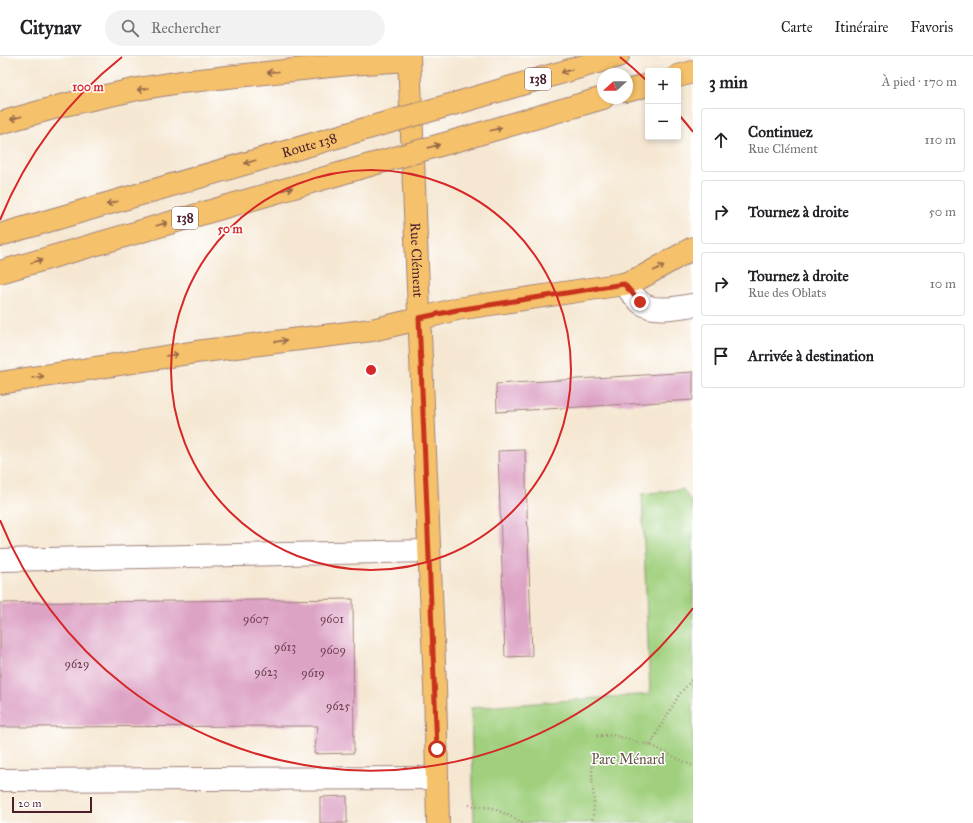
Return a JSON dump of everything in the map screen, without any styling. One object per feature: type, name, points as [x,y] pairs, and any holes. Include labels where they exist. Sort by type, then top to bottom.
[{"type":"main road","name":"Route 138","points":[[0,235],[618,56]]},
{"type":"main road","points":[[0,123],[64,105],[181,82],[409,58]]},
{"type":"main road","name":"Rue Clément","points":[[409,58],[438,778],[438,823]]},
{"type":"main road","points":[[681,75],[693,72]]},
{"type":"main road","points":[[633,89],[645,86]]},
{"type":"main road","name":"138","points":[[0,272],[597,100]]},
{"type":"main road","points":[[0,384],[196,352],[372,330],[457,310],[624,284],[642,277],[693,248]]},
{"type":"street","points":[[624,284],[640,302],[649,307],[660,308],[693,305]]},
{"type":"street","points":[[0,560],[429,551]]},
{"type":"street","points":[[0,780],[438,778]]},
{"type":"path","points":[[650,745],[678,695],[693,678]]},
{"type":"path","points":[[597,736],[612,735],[650,745],[693,766]]},
{"type":"path","points":[[591,823],[594,815],[592,772],[595,752]]},
{"type":"path","points":[[469,805],[493,808],[524,823]]},
{"type":"green space","name":"Parc Ménard","points":[[683,489],[693,505],[693,823],[474,823],[471,708],[650,694],[642,494]]},
{"type":"building","points":[[693,372],[693,400],[497,412],[496,384]]},
{"type":"building","points":[[525,450],[532,656],[505,657],[498,451]]},
{"type":"building","points":[[353,599],[354,753],[314,754],[318,726],[0,727],[0,603]]},
{"type":"building","points":[[347,796],[347,823],[320,823],[320,797]]},
{"type":"route","points":[[437,749],[419,318],[457,310],[624,284],[640,302]]}]
